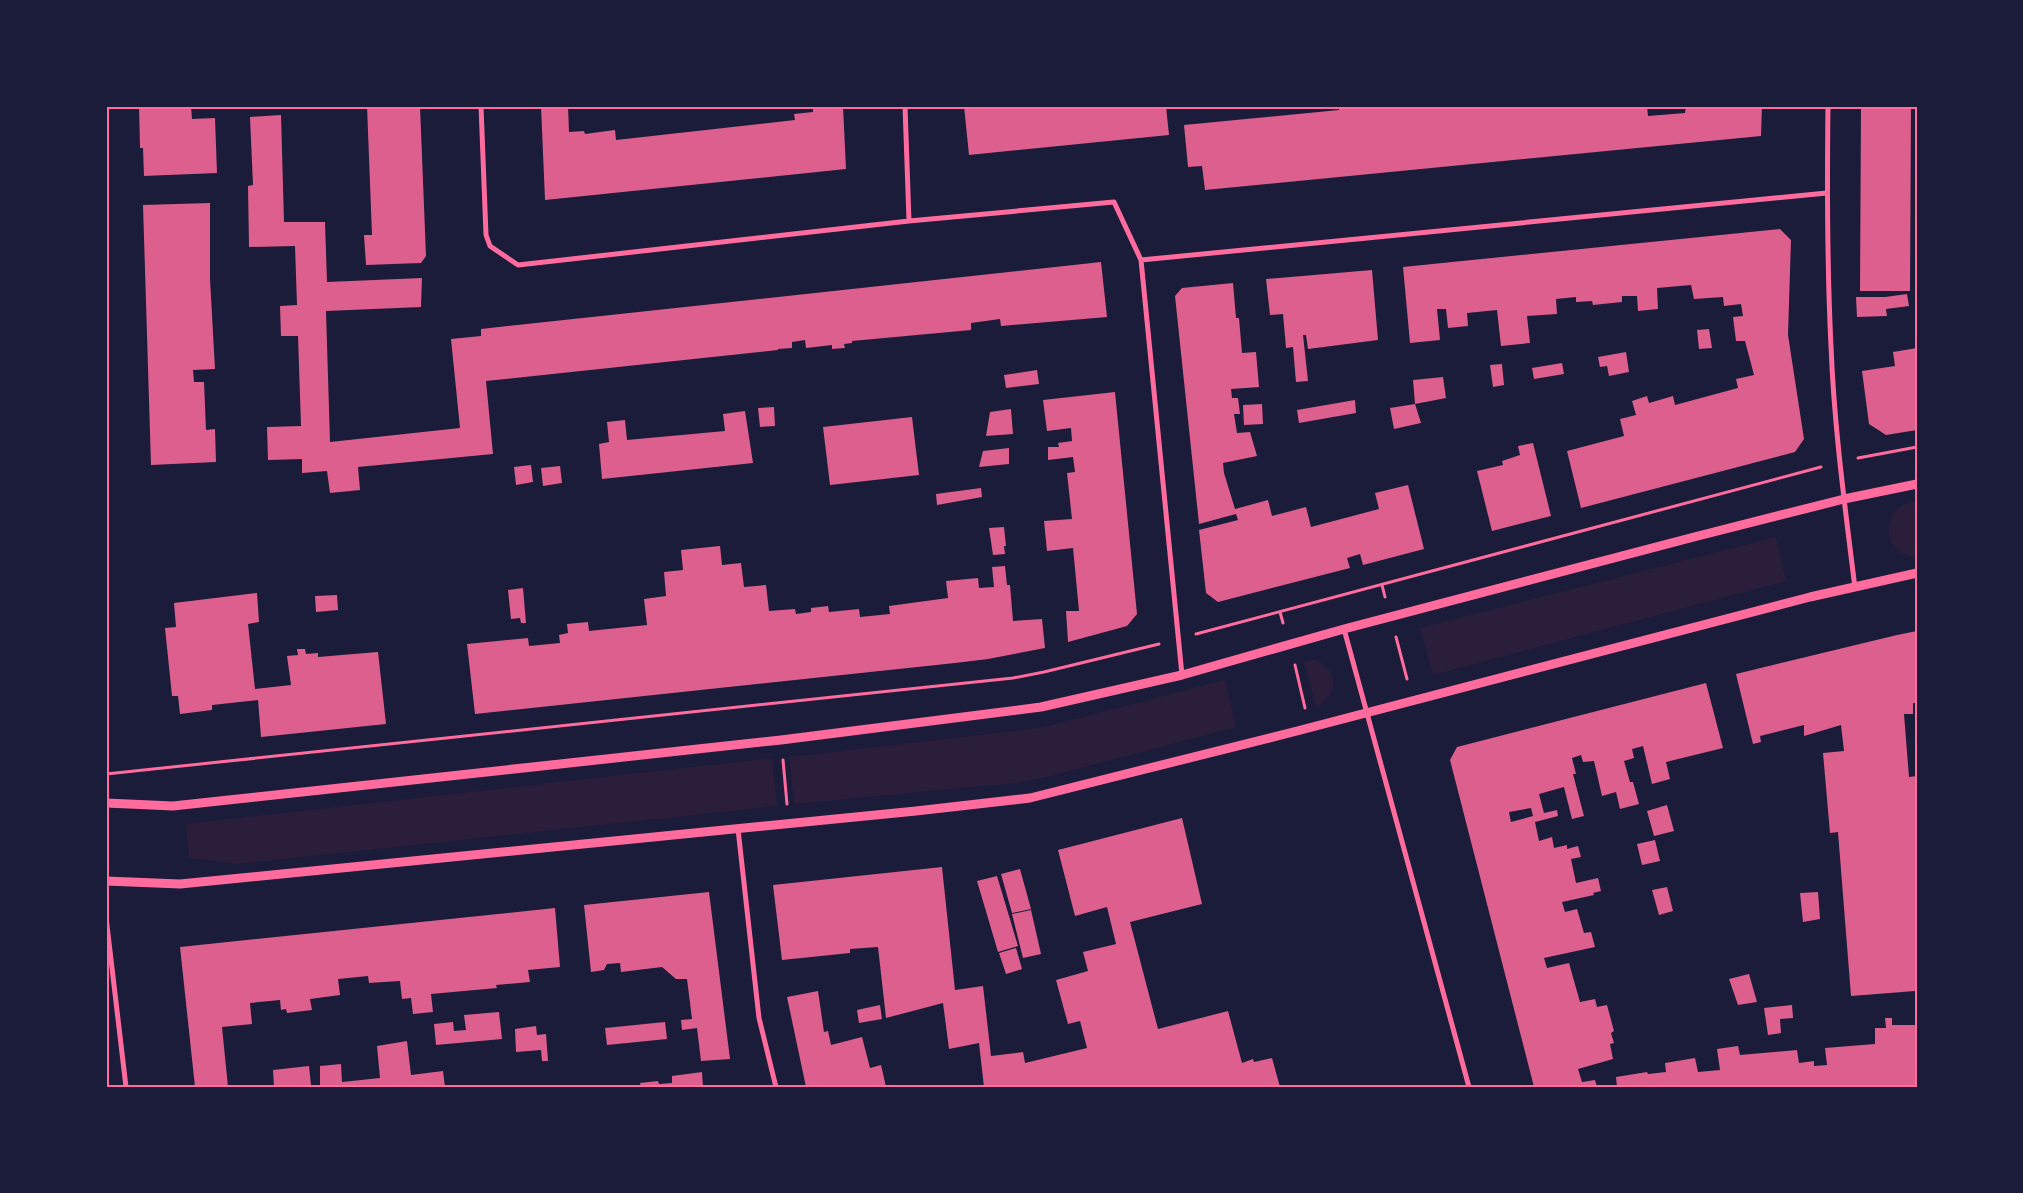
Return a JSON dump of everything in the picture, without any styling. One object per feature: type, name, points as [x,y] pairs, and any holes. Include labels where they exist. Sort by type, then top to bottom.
[{"type":"street","points":[[481,106],[486,235],[490,246],[518,265],[909,221],[1114,202],[1141,260],[1182,675]]},
{"type":"street","points":[[905,106],[909,221]]},
{"type":"street","points":[[1828,106],[1827,193],[1831,347],[1844,499],[1855,588]]},
{"type":"street","points":[[1141,260],[1827,193]]},
{"type":"street","points":[[106,802],[172,806],[781,740],[1041,707],[1182,675],[1344,629],[1844,499],[1917,484]]},
{"type":"street","points":[[106,881],[180,884],[789,824],[1030,798],[1413,702],[1810,598],[1917,573]]},
{"type":"street","points":[[1344,629],[1469,1087]]},
{"type":"street","points":[[738,829],[759,1018],[776,1087]]},
{"type":"street","points":[[106,917],[126,1087]]},
{"type":"path","points":[[106,774],[1013,678],[1178,639],[1841,462],[1917,447]]},
{"type":"path","points":[[1382,585],[1413,702]]},
{"type":"path","points":[[1280,612],[1290,644],[1310,728]]},
{"type":"path","points":[[781,740],[789,824]]},
{"type":"shaded area","points":[[1917,501],[1917,556],[1906,555],[1892,543],[1889,535],[1889,526],[1891,517],[1897,509],[1906,503]]},
{"type":"shaded area","points":[[1776,537],[1786,581],[1433,675],[1420,628]]},
{"type":"shaded area","points":[[1316,660],[1329,671],[1333,683],[1329,696],[1316,707],[1304,661]]},
{"type":"shaded area","points":[[1225,680],[1236,727],[1047,777],[1015,783],[794,804],[789,757],[1040,728]]},
{"type":"shaded area","points":[[772,758],[777,806],[238,864],[189,858],[186,824]]},
{"type":"building","points":[[139,106],[191,106],[192,119],[215,118],[217,173],[144,176],[143,148],[140,148]]},
{"type":"building","points":[[367,106],[420,106],[426,256],[421,263],[366,265],[364,235],[372,235]]},
{"type":"building","points":[[541,106],[568,106],[569,132],[584,131],[585,134],[615,130],[616,140],[795,120],[794,114],[813,112],[813,106],[843,106],[846,169],[545,200]]},
{"type":"building","points":[[964,106],[1166,106],[1169,135],[969,155]]},
{"type":"building","points":[[1339,106],[1647,106],[1648,116],[1685,113],[1686,106],[1762,106],[1761,136],[1205,190],[1202,166],[1188,167],[1184,125],[1339,110]]},
{"type":"building","points":[[1861,106],[1911,106],[1910,291],[1860,291]]},
{"type":"building","points":[[281,115],[284,222],[325,222],[327,282],[422,278],[421,307],[326,311],[330,442],[460,428],[451,339],[481,336],[481,329],[1101,262],[1107,317],[1001,326],[1000,319],[971,323],[971,330],[852,341],[852,343],[844,344],[845,348],[832,349],[832,345],[806,348],[805,340],[792,342],[792,348],[778,350],[486,381],[493,454],[358,467],[360,490],[330,493],[327,471],[302,473],[302,459],[268,460],[267,427],[301,426],[298,336],[281,336],[280,306],[297,305],[295,246],[249,247],[248,186],[253,185],[250,117]]},
{"type":"building","points":[[210,203],[210,279],[215,369],[193,370],[194,382],[204,382],[206,430],[215,429],[216,462],[151,465],[143,205]]},
{"type":"building","points":[[1780,229],[1791,240],[1788,335],[1804,439],[1795,452],[1581,508],[1567,451],[1624,436],[1620,419],[1636,415],[1632,401],[1647,396],[1649,403],[1673,396],[1675,405],[1738,388],[1736,379],[1754,375],[1745,341],[1736,341],[1733,317],[1743,316],[1741,304],[1724,306],[1723,297],[1694,299],[1691,285],[1657,288],[1658,309],[1638,311],[1637,296],[1622,296],[1622,302],[1593,305],[1592,301],[1576,302],[1576,297],[1556,299],[1557,314],[1527,316],[1530,343],[1501,346],[1497,310],[1467,313],[1468,326],[1448,328],[1446,309],[1437,309],[1440,340],[1410,343],[1403,267]]},
{"type":"building","points":[[1372,270],[1378,340],[1308,349],[1306,335],[1303,335],[1308,381],[1296,382],[1293,347],[1286,348],[1283,314],[1270,315],[1266,279]]},
{"type":"building","points":[[1233,283],[1242,353],[1256,352],[1259,387],[1231,389],[1232,398],[1238,398],[1240,414],[1234,414],[1237,433],[1250,432],[1257,456],[1223,463],[1224,473],[1235,509],[1268,500],[1272,516],[1306,507],[1311,527],[1379,509],[1375,493],[1408,485],[1424,549],[1363,565],[1360,554],[1347,558],[1350,568],[1218,602],[1206,593],[1199,530],[1238,520],[1236,514],[1199,524],[1175,296],[1182,288]]},
{"type":"building","points":[[1907,294],[1909,306],[1886,309],[1887,316],[1857,317],[1856,297],[1885,297]]},
{"type":"building","points":[[1709,329],[1712,348],[1699,349],[1697,330]]},
{"type":"building","points":[[1917,348],[1917,430],[1886,435],[1869,424],[1862,371],[1895,366],[1893,352]]},
{"type":"building","points":[[1626,352],[1629,372],[1609,376],[1607,366],[1600,367],[1598,357]]},
{"type":"building","points":[[1562,363],[1564,374],[1534,379],[1532,368]]},
{"type":"building","points":[[1502,364],[1504,385],[1493,387],[1490,365]]},
{"type":"building","points":[[1037,370],[1039,384],[1006,388],[1004,375]]},
{"type":"building","points":[[1443,377],[1446,398],[1415,404],[1413,380]]},
{"type":"building","points":[[1115,392],[1137,614],[1127,626],[1068,642],[1066,611],[1079,611],[1073,548],[1047,551],[1044,521],[1072,519],[1067,473],[1075,472],[1073,457],[1048,460],[1048,447],[1059,447],[1058,443],[1072,441],[1071,428],[1047,431],[1043,400]]},
{"type":"building","points":[[1355,400],[1356,413],[1299,423],[1297,410]]},
{"type":"building","points":[[1262,404],[1263,424],[1244,425],[1243,405]]},
{"type":"building","points":[[1415,404],[1421,423],[1394,429],[1390,408]]},
{"type":"building","points":[[774,407],[775,426],[760,427],[758,408]]},
{"type":"building","points":[[1011,409],[1013,434],[986,436],[990,412]]},
{"type":"building","points":[[745,411],[753,463],[602,479],[599,444],[609,442],[607,422],[625,420],[627,440],[725,431],[723,414]]},
{"type":"building","points":[[912,417],[919,475],[830,485],[823,427]]},
{"type":"building","points":[[1533,443],[1551,516],[1492,531],[1477,471],[1503,465],[1502,461],[1520,455],[1518,446]]},
{"type":"building","points":[[1009,448],[1009,464],[979,467],[983,451]]},
{"type":"building","points":[[531,465],[533,482],[516,485],[514,467]]},
{"type":"building","points":[[560,466],[562,483],[543,486],[541,468]]},
{"type":"building","points":[[981,488],[982,497],[937,505],[936,494]]},
{"type":"building","points":[[1004,527],[1005,554],[993,555],[989,528]]},
{"type":"building","points":[[720,546],[722,565],[741,563],[744,587],[766,585],[769,611],[795,609],[796,614],[811,612],[811,608],[828,606],[829,612],[859,609],[860,617],[890,614],[889,606],[948,598],[946,581],[978,578],[979,588],[994,587],[992,567],[1005,566],[1007,585],[1010,585],[1013,621],[1042,619],[1045,648],[955,663],[475,714],[467,644],[528,638],[529,646],[560,643],[559,635],[568,633],[567,624],[588,622],[589,631],[647,625],[644,599],[666,596],[664,572],[683,570],[681,550]]},
{"type":"building","points":[[523,588],[526,623],[521,623],[520,618],[511,619],[508,590]]},
{"type":"building","points":[[257,593],[259,622],[248,624],[255,689],[291,685],[287,656],[298,655],[297,649],[305,649],[306,654],[318,653],[318,657],[378,652],[386,724],[261,737],[258,700],[212,705],[212,710],[180,714],[178,696],[172,696],[165,628],[176,627],[174,603]]},
{"type":"building","points":[[337,595],[338,610],[316,612],[315,596]]},
{"type":"building","points":[[1917,631],[1917,703],[1913,703],[1913,714],[1904,714],[1909,777],[1917,776],[1917,996],[1915,991],[1851,996],[1838,832],[1830,833],[1823,753],[1844,751],[1841,725],[1804,736],[1804,725],[1760,736],[1761,742],[1753,744],[1736,674]]},
{"type":"building","points":[[1706,683],[1723,748],[1666,762],[1670,779],[1652,784],[1643,746],[1632,749],[1634,758],[1624,761],[1630,782],[1633,782],[1639,804],[1620,809],[1616,792],[1602,796],[1594,761],[1583,762],[1581,755],[1572,758],[1576,774],[1573,774],[1584,816],[1572,819],[1564,787],[1539,794],[1544,813],[1557,810],[1558,816],[1535,822],[1539,841],[1552,837],[1554,848],[1567,845],[1567,849],[1578,846],[1581,857],[1571,859],[1576,883],[1598,878],[1601,891],[1593,893],[1594,895],[1562,902],[1565,912],[1577,909],[1584,933],[1591,932],[1595,947],[1544,958],[1547,968],[1569,963],[1580,1002],[1595,999],[1597,1007],[1607,1005],[1614,1031],[1611,1033],[1614,1043],[1610,1044],[1613,1059],[1578,1069],[1582,1082],[1595,1080],[1597,1087],[1534,1087],[1450,760],[1457,747]],"holes":[[[1531,808],[1533,816],[1511,822],[1509,812]]]},
{"type":"building","points":[[1667,805],[1674,831],[1654,836],[1647,811]]},
{"type":"building","points":[[1182,818],[1202,904],[1130,922],[1158,1029],[1228,1011],[1242,1063],[1253,1059],[1254,1062],[1272,1058],[1280,1087],[984,1087],[979,1043],[949,1049],[943,1003],[886,1018],[878,947],[850,949],[850,953],[782,960],[773,885],[942,867],[955,990],[983,986],[991,1056],[1023,1052],[1025,1063],[1087,1048],[1080,1021],[1068,1024],[1056,980],[1088,971],[1083,952],[1116,944],[1107,907],[1075,916],[1058,850]]},
{"type":"building","points":[[1655,840],[1660,861],[1642,865],[1637,844]]},
{"type":"building","points":[[1020,869],[1031,909],[1012,913],[1001,874]]},
{"type":"building","points":[[997,876],[1018,946],[998,952],[977,881]]},
{"type":"building","points":[[1667,887],[1673,911],[1659,915],[1652,890]]},
{"type":"building","points":[[709,892],[730,1059],[701,1061],[697,1028],[682,1030],[681,1020],[692,1019],[687,979],[676,979],[662,967],[621,972],[620,963],[607,964],[604,970],[591,972],[584,905]]},
{"type":"building","points":[[1818,892],[1820,919],[1803,922],[1800,893]]},
{"type":"building","points":[[555,908],[560,967],[528,970],[530,982],[496,985],[497,988],[431,994],[433,1012],[413,1014],[411,998],[402,999],[400,981],[369,983],[368,976],[338,979],[340,995],[310,999],[312,1010],[287,1013],[286,1009],[281,1010],[280,1000],[250,1003],[252,1024],[222,1027],[228,1087],[195,1087],[180,947]]},
{"type":"building","points":[[1031,910],[1041,954],[1023,958],[1012,914]]},
{"type":"building","points":[[1016,948],[1022,969],[1006,974],[999,953]]},
{"type":"building","points":[[1749,974],[1757,1002],[1738,1005],[1729,979]]},
{"type":"building","points":[[818,991],[824,1032],[828,1031],[831,1045],[862,1037],[870,1068],[881,1065],[886,1087],[806,1087],[787,997]]},
{"type":"building","points":[[880,1005],[882,1019],[859,1023],[857,1010]]},
{"type":"building","points":[[1792,1005],[1793,1018],[1780,1019],[1781,1033],[1768,1035],[1764,1008]]},
{"type":"building","points":[[499,1012],[502,1039],[436,1045],[434,1024],[453,1022],[454,1031],[466,1030],[464,1015]]},
{"type":"building","points":[[1885,1018],[1892,1018],[1892,1025],[1915,1025],[1917,1087],[1617,1087],[1616,1077],[1647,1072],[1648,1074],[1666,1072],[1665,1063],[1695,1058],[1698,1072],[1720,1070],[1717,1049],[1738,1046],[1740,1055],[1797,1050],[1799,1063],[1814,1061],[1814,1066],[1827,1065],[1825,1048],[1875,1044],[1875,1028],[1886,1028]]},
{"type":"building","points":[[665,1022],[667,1039],[607,1045],[605,1028]]},
{"type":"building","points":[[536,1026],[537,1035],[546,1034],[548,1061],[542,1061],[541,1050],[516,1052],[515,1029]]},
{"type":"building","points":[[407,1041],[411,1075],[443,1071],[445,1087],[274,1087],[273,1070],[309,1066],[311,1085],[320,1085],[320,1066],[341,1064],[342,1082],[380,1078],[377,1046]]},
{"type":"building","points":[[702,1072],[703,1087],[641,1087],[640,1083],[658,1081],[659,1084],[672,1083],[672,1076]]}]
